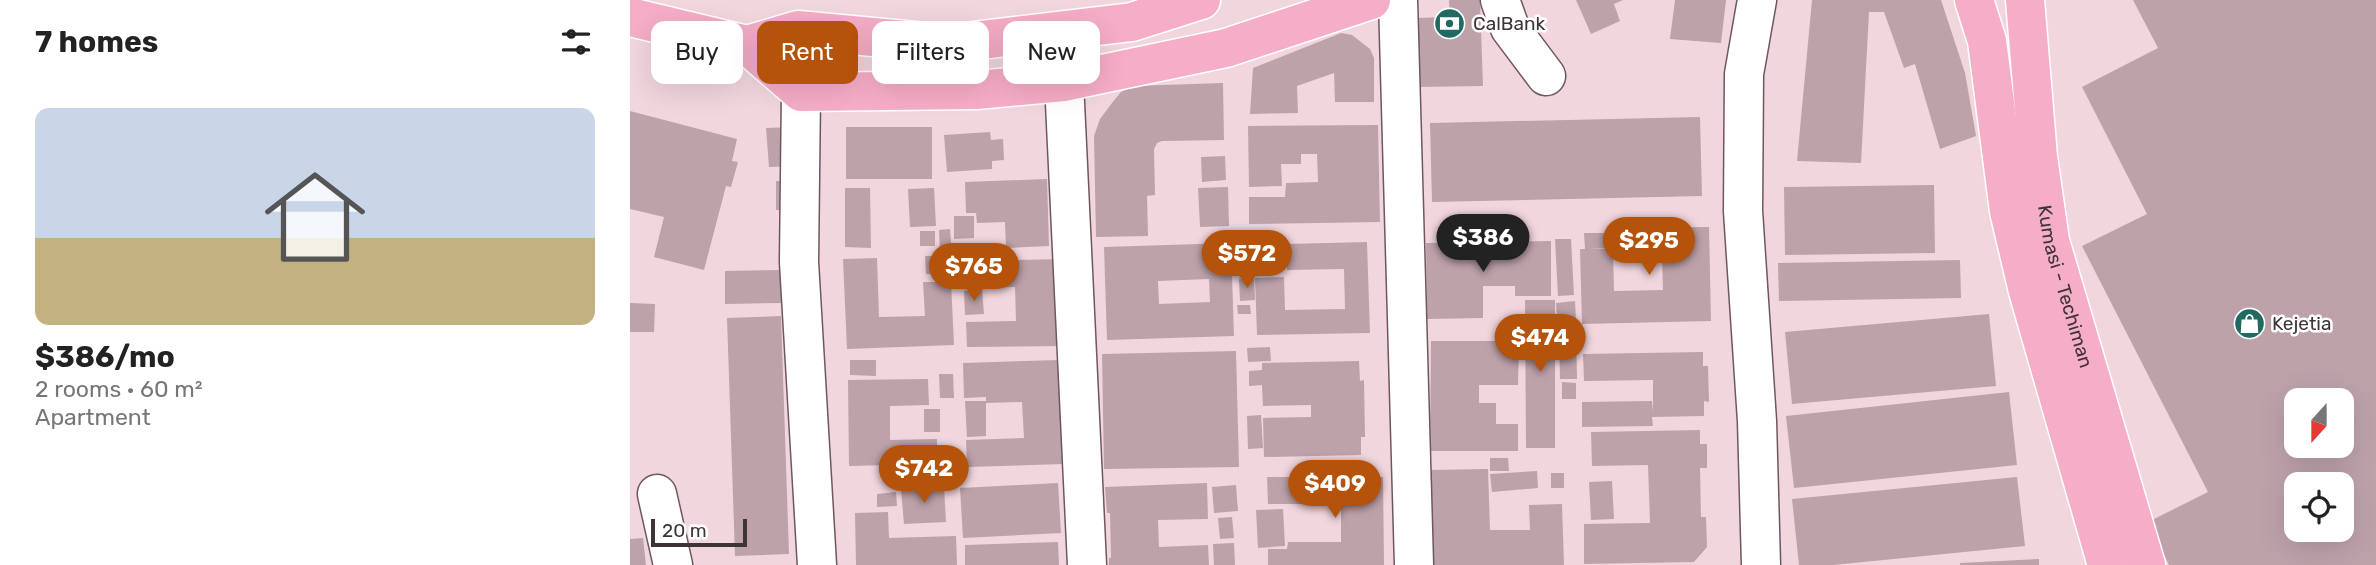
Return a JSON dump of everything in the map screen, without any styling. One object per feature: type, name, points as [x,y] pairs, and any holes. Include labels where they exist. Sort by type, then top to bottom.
[{"type":"main road","points":[[747,45],[799,30],[948,44],[1132,22],[1201,0]]},
{"type":"main road","points":[[1100,74],[1226,48],[1371,0]]},
{"type":"main road","points":[[1974,0],[1986,41],[2009,211],[2028,291],[2107,565]]},
{"type":"main road","name":"Kumasi - Techiman","points":[[2025,0],[2038,157],[2050,241],[2146,565]]},
{"type":"main road","points":[[630,18],[747,45],[801,92],[976,90],[1042,84]]},
{"type":"street","points":[[1398,0],[1413,565]]},
{"type":"street","points":[[1500,0],[1510,28],[1546,76]]},
{"type":"street","points":[[1757,0],[1744,74],[1743,211],[1757,421],[1761,565]]},
{"type":"street","points":[[1064,84],[1087,565]]},
{"type":"street","points":[[801,92],[799,262],[817,565]]},
{"type":"street","points":[[657,494],[673,565]]},
{"type":"building","points":[[1449,0],[1480,0],[1483,86],[1417,87],[1415,18],[1450,17]]},
{"type":"building","points":[[1576,0],[1623,0],[1614,4],[1620,21],[1591,34]]},
{"type":"building","points":[[1675,0],[1726,0],[1721,43],[1670,39]]},
{"type":"building","points":[[1812,0],[1941,0],[1965,73],[1976,136],[1940,149],[1915,64],[1904,68],[1884,12],[1869,12],[1861,163],[1797,161]]},
{"type":"building","name":"Kejetia","points":[[2133,0],[2376,0],[2376,565],[2169,565],[2148,522],[2208,492],[2082,246],[2147,214],[2082,87],[2158,48]]},
{"type":"building","points":[[1341,33],[1352,35],[1370,49],[1374,58],[1374,102],[1335,102],[1334,73],[1297,86],[1298,113],[1250,114],[1253,68]]},
{"type":"building","points":[[1223,83],[1224,140],[1162,141],[1157,143],[1154,149],[1155,195],[1147,196],[1148,236],[1096,237],[1094,136],[1100,119],[1121,92],[1133,86]]},
{"type":"building","points":[[630,111],[737,139],[732,161],[738,162],[731,187],[726,186],[704,270],[654,257],[664,217],[630,209]]},
{"type":"building","points":[[1700,117],[1702,196],[1432,202],[1430,123]]},
{"type":"building","points":[[1378,125],[1380,222],[1249,224],[1249,197],[1285,197],[1286,183],[1318,182],[1317,154],[1301,154],[1301,164],[1281,164],[1282,186],[1249,187],[1248,126]]},
{"type":"building","points":[[792,127],[795,166],[769,167],[766,128]]},
{"type":"building","points":[[846,127],[932,127],[932,179],[846,179]]},
{"type":"building","points":[[990,132],[991,140],[1003,139],[1004,160],[992,161],[992,169],[947,172],[944,135]]},
{"type":"building","points":[[1225,156],[1226,180],[1202,182],[1201,157]]},
{"type":"building","points":[[1047,179],[1049,246],[1006,248],[1005,222],[977,223],[976,213],[966,213],[965,182]]},
{"type":"building","points":[[776,181],[797,181],[798,210],[776,210]]},
{"type":"building","points":[[1934,185],[1935,253],[1785,255],[1784,187]]},
{"type":"building","points":[[1228,187],[1229,226],[1200,227],[1198,188]]},
{"type":"building","points":[[845,188],[870,188],[871,248],[845,247]]},
{"type":"building","points":[[934,188],[936,226],[910,227],[908,189]]},
{"type":"building","points":[[954,216],[974,216],[974,238],[954,239]]},
{"type":"building","points":[[1709,227],[1711,321],[1582,324],[1580,249],[1585,249],[1584,233],[1612,233],[1612,248],[1589,249],[1613,249],[1614,291],[1663,290],[1662,258],[1625,258],[1625,228]]},
{"type":"building","points":[[950,229],[952,254],[940,254],[939,230]]},
{"type":"building","points":[[920,231],[935,231],[935,246],[920,246]]},
{"type":"building","points":[[1555,239],[1571,239],[1574,295],[1558,296]]},
{"type":"building","points":[[1551,241],[1551,296],[1515,296],[1515,286],[1483,286],[1483,318],[1427,319],[1426,243]]},
{"type":"building","points":[[1367,242],[1370,333],[1257,335],[1255,278],[1284,277],[1285,310],[1345,309],[1344,269],[1287,270],[1287,244]]},
{"type":"building","points":[[1231,243],[1234,336],[1107,340],[1104,247]],"holes":[[[1209,279],[1210,302],[1159,304],[1158,281]]]},
{"type":"building","points":[[925,256],[948,256],[949,274],[926,274]]},
{"type":"building","points":[[877,258],[879,317],[925,316],[923,282],[951,282],[954,345],[847,349],[843,259]]},
{"type":"building","points":[[1066,259],[1067,346],[967,347],[966,322],[1016,321],[1015,287],[984,288],[983,276],[968,276],[968,261]]},
{"type":"building","points":[[1960,260],[1961,298],[1779,301],[1778,263]]},
{"type":"building","points":[[781,270],[781,303],[725,304],[725,271]]},
{"type":"building","points":[[1254,278],[1255,300],[1240,301],[1239,279]]},
{"type":"building","points":[[982,290],[984,314],[965,315],[964,291]]},
{"type":"building","points":[[1525,300],[1555,300],[1555,448],[1526,448]]},
{"type":"building","points":[[1575,301],[1576,320],[1557,321],[1556,303]]},
{"type":"building","points":[[630,303],[655,304],[654,332],[630,332]]},
{"type":"building","points":[[1237,305],[1250,305],[1251,314],[1238,314]]},
{"type":"building","points":[[1989,314],[1996,386],[1792,404],[1785,332]]},
{"type":"building","points":[[781,316],[789,554],[735,556],[727,318]]},
{"type":"building","points":[[1559,329],[1576,329],[1577,379],[1560,379]]},
{"type":"building","points":[[1431,341],[1519,341],[1518,385],[1479,385],[1479,403],[1496,403],[1496,424],[1518,424],[1518,451],[1430,451]]},
{"type":"building","points":[[1270,347],[1271,361],[1248,362],[1247,348]]},
{"type":"building","points":[[1236,351],[1239,467],[1104,469],[1102,354]]},
{"type":"building","points":[[1703,352],[1703,366],[1708,366],[1709,402],[1704,401],[1704,416],[1652,417],[1653,426],[1582,427],[1582,402],[1652,401],[1653,413],[1653,380],[1584,381],[1583,354]]},
{"type":"building","points":[[850,360],[876,360],[876,376],[850,375]]},
{"type":"building","points":[[1059,360],[1063,464],[967,467],[966,440],[1024,438],[1022,402],[986,403],[986,397],[964,398],[963,363]]},
{"type":"building","points":[[1359,361],[1360,381],[1364,380],[1365,437],[1361,437],[1361,455],[1264,457],[1263,418],[1311,417],[1311,405],[1263,406],[1262,385],[1249,386],[1249,371],[1262,370],[1262,363]]},
{"type":"building","points":[[939,374],[953,374],[954,398],[940,398]]},
{"type":"building","points":[[928,379],[929,405],[890,406],[890,440],[937,439],[937,464],[849,466],[848,380]]},
{"type":"building","points":[[1562,382],[1576,383],[1576,399],[1562,399]]},
{"type":"building","points":[[2009,392],[2017,465],[1794,488],[1786,416]]},
{"type":"building","points":[[965,401],[986,401],[986,436],[967,437]]},
{"type":"building","points":[[924,409],[940,409],[940,432],[924,432]]},
{"type":"building","points":[[1261,415],[1263,448],[1248,449],[1247,416]]},
{"type":"building","points":[[1700,430],[1700,444],[1707,444],[1707,468],[1700,468],[1701,517],[1706,517],[1707,547],[1694,562],[1584,564],[1584,524],[1650,523],[1648,465],[1592,466],[1591,432]]},
{"type":"building","points":[[939,447],[951,447],[951,465],[939,464]]},
{"type":"building","points":[[1490,458],[1508,458],[1509,471],[1490,471]]},
{"type":"building","points":[[923,467],[940,467],[941,478],[923,478]]},
{"type":"building","points":[[909,469],[910,481],[892,482],[892,470]]},
{"type":"building","points":[[1488,469],[1490,530],[1530,530],[1529,505],[1562,504],[1564,565],[1433,565],[1430,470]]},
{"type":"building","points":[[1537,471],[1538,488],[1492,492],[1490,474]]},
{"type":"building","points":[[1551,473],[1564,473],[1564,488],[1551,488]]},
{"type":"building","points":[[1267,477],[1383,477],[1384,565],[1268,565],[1268,549],[1287,549],[1288,542],[1341,542],[1341,504],[1268,504]]},
{"type":"building","points":[[2017,477],[2025,546],[1833,565],[1799,565],[1792,499]]},
{"type":"building","points":[[1612,481],[1614,519],[1591,520],[1589,482]]},
{"type":"building","points":[[1058,483],[1061,533],[963,538],[960,488]]},
{"type":"building","points":[[1207,483],[1208,519],[1158,520],[1159,547],[1208,545],[1209,565],[1109,565],[1110,513],[1107,513],[1105,487]]},
{"type":"building","points":[[1236,485],[1238,511],[1214,513],[1212,487]]},
{"type":"building","points":[[944,486],[946,522],[904,524],[901,489]]},
{"type":"building","points":[[896,492],[897,506],[877,507],[877,494]]},
{"type":"building","points":[[1283,509],[1285,546],[1258,548],[1256,510]]},
{"type":"building","points":[[888,512],[889,538],[956,536],[957,565],[856,565],[855,513]]},
{"type":"building","points":[[1232,517],[1234,538],[1220,539],[1218,518]]},
{"type":"building","points":[[643,538],[646,565],[630,565],[630,539]]},
{"type":"building","points":[[1058,542],[1059,565],[965,565],[965,545]]},
{"type":"building","points":[[1234,543],[1235,565],[1214,565],[1213,544]]},
{"type":"building","points":[[2039,559],[2039,565],[1960,565],[1960,563]]},
{"type":"place","name":"CalBank","points":[[1450,23]]},
{"type":"place","name":"Kejetia","points":[[2249,323]]}]
